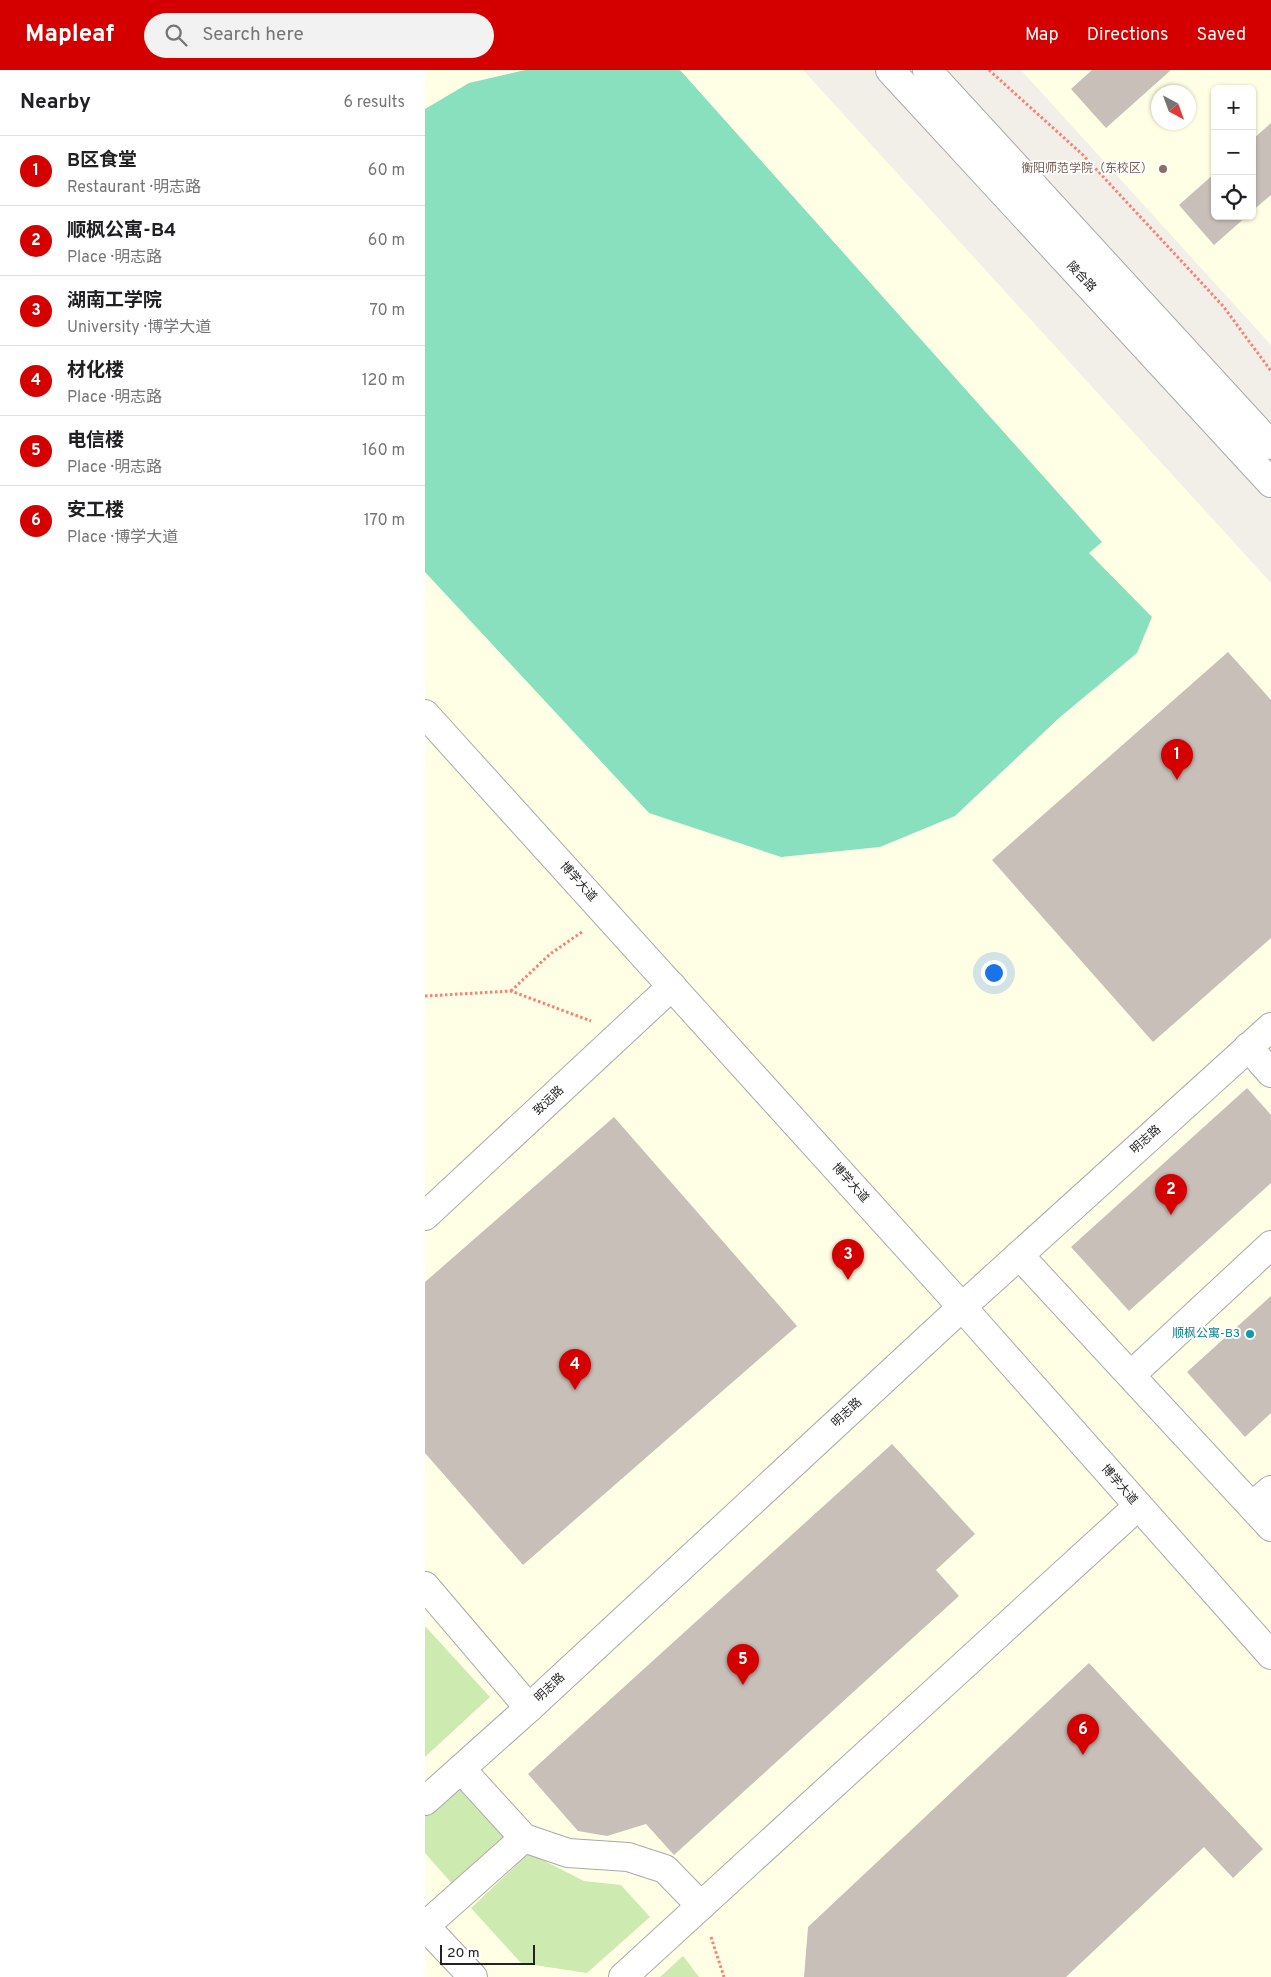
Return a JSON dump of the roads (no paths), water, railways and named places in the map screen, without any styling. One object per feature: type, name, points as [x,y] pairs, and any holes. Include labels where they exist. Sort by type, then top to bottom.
[{"type":"street","name":"陵合路","points":[[890,70],[1271,483]]},
{"type":"street","points":[[927,70],[1271,445]]},
{"type":"street","name":"博学大道","points":[[425,714],[962,1307],[1271,1655]]},
{"type":"street","name":"致远路","points":[[425,1216],[673,986]]},
{"type":"street","name":"明志路","points":[[425,1801],[529,1708],[962,1307],[1271,1027]]},
{"type":"street","points":[[1248,1047],[1271,1072]]},
{"type":"street","points":[[1131,1375],[1271,1245]]},
{"type":"street","points":[[1019,1255],[1131,1375],[1262,1498],[1271,1526]]},
{"type":"street","points":[[623,1977],[1138,1506]]},
{"type":"street","points":[[425,1586],[529,1708]]},
{"type":"street","points":[[461,1769],[525,1838],[568,1853],[628,1857],[665,1869],[701,1906]]},
{"type":"street","points":[[473,1977],[425,1926],[525,1838]]},
{"type":"place","name":"衡阳师范学院（东校区）","points":[[1163,169]]},
{"type":"place","name":"B区食堂","points":[[1177,780]]},
{"type":"place","name":"顺枫公寓-B4","points":[[1171,1215]]},
{"type":"place","name":"湖南工学院","points":[[848,1280]]},
{"type":"place","name":"顺枫公寓-B3","points":[[1250,1334]]},
{"type":"place","name":"材化楼","points":[[575,1390]]},
{"type":"place","name":"电信楼","points":[[743,1685]]},
{"type":"place","name":"安工楼","points":[[1083,1755]]}]
